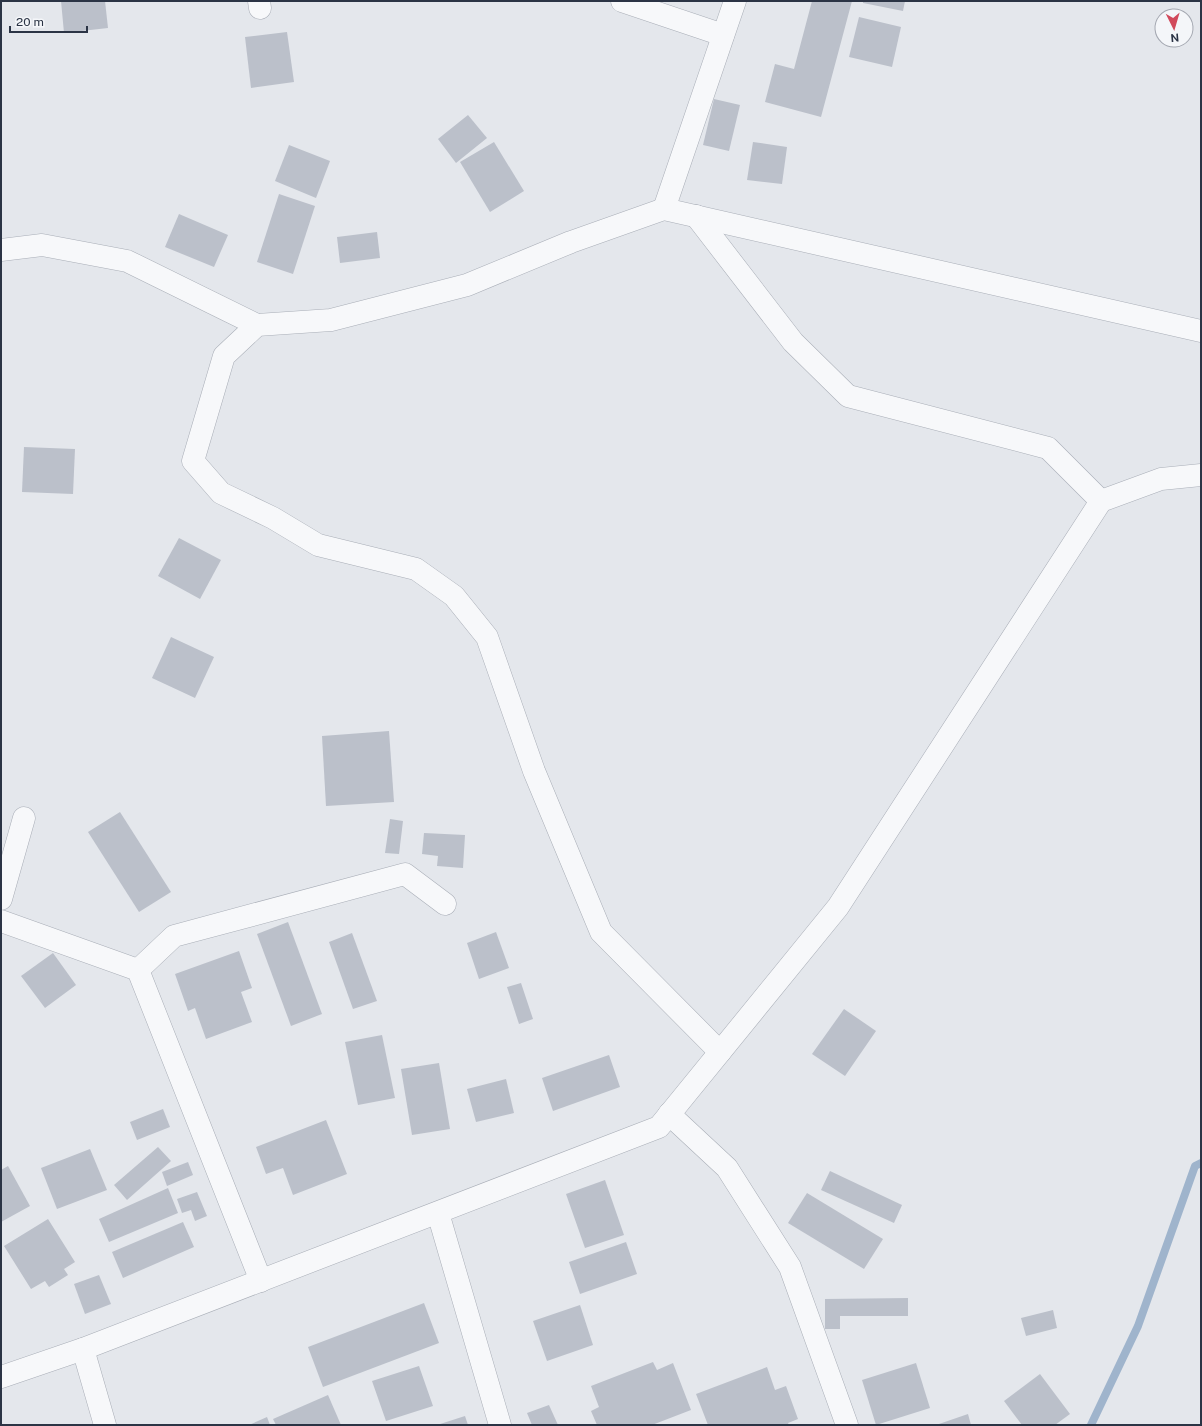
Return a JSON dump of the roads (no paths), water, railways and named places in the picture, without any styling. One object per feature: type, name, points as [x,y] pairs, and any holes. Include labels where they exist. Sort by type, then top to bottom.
[{"type":"street","points":[[622,1],[723,35]]},
{"type":"street","points":[[664,209],[735,1]]},
{"type":"street","points":[[1,250],[42,245],[127,261],[257,325],[331,320],[467,285],[572,242],[664,209],[1201,331]]},
{"type":"street","points":[[696,216],[794,342],[848,396],[1048,448],[1101,501]]},
{"type":"street","points":[[257,325],[224,356],[193,460],[221,493],[272,518],[318,545],[416,569],[454,596],[487,637],[534,771],[601,932],[720,1052]]},
{"type":"street","points":[[1,1378],[83,1349],[659,1127],[838,907],[1101,501],[1161,479],[1201,475]]},
{"type":"street","points":[[1,899],[24,818]]},
{"type":"street","points":[[138,970],[174,936],[405,874],[445,904]]},
{"type":"street","points":[[1,921],[138,970],[260,1281]]},
{"type":"street","points":[[670,1114],[727,1168],[790,1267],[847,1425]]},
{"type":"street","points":[[438,1213],[500,1425]]},
{"type":"street","points":[[83,1349],[105,1425]]},
{"type":"waterway","points":[[1091,1425],[1138,1326],[1195,1166],[1201,1163]]}]
